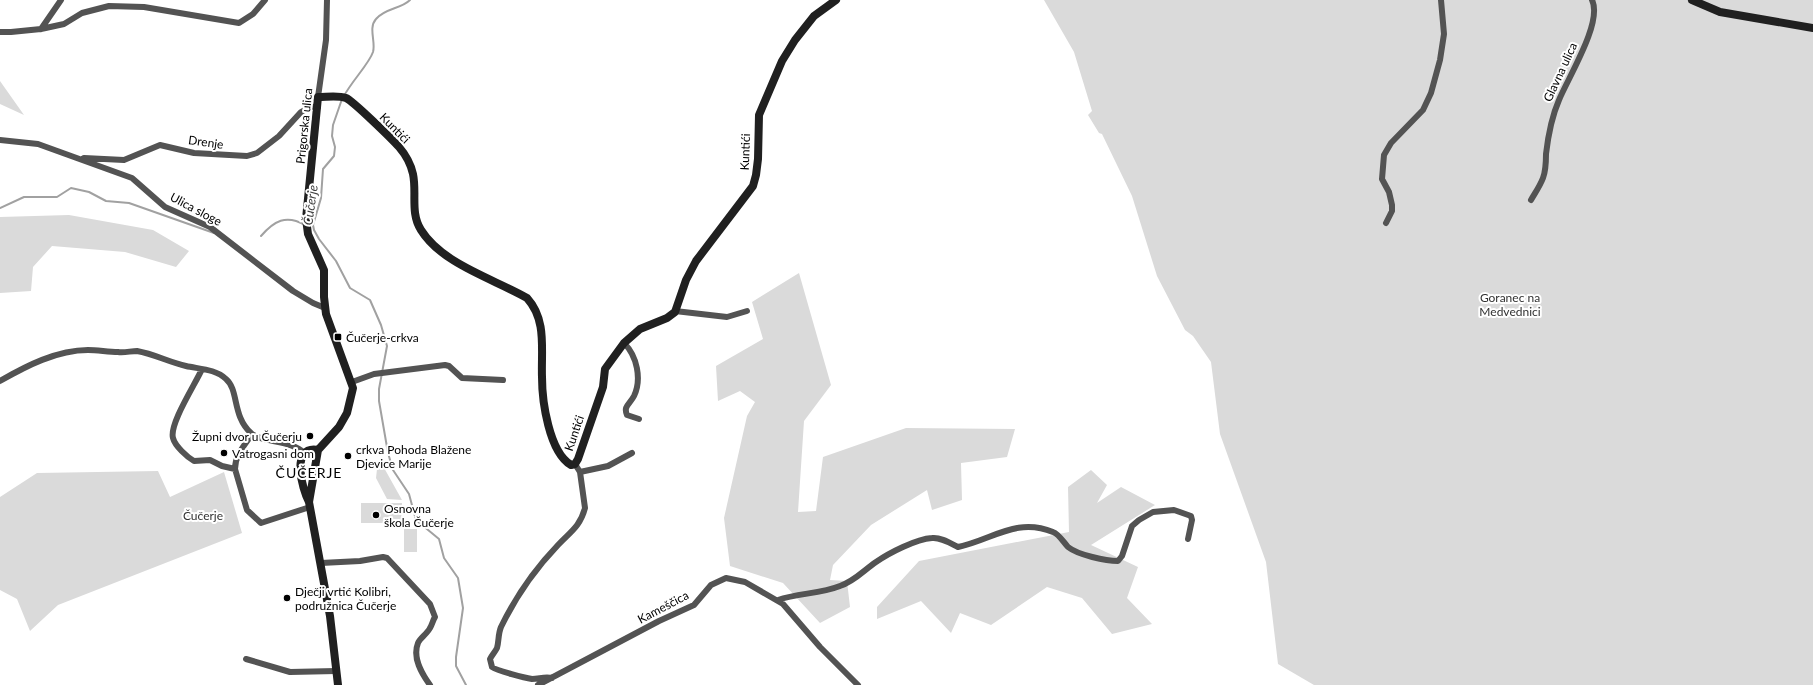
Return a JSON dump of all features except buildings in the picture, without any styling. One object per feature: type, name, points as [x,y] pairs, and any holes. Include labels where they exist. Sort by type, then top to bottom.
[{"type":"street","points":[[41,29],[61,0]]},
{"type":"street","points":[[0,32],[41,29],[64,24],[82,13],[109,6],[144,7],[239,23],[253,14],[265,0]]},
{"type":"street","name":"Prigorska ulica","points":[[318,450],[339,427],[347,413],[352,396],[352,382],[325,308],[324,270],[307,231],[306,221],[318,97],[326,40],[327,0]]},
{"type":"street","name":"Kuntići","points":[[318,97],[343,98],[399,147],[409,162],[413,174],[414,207],[421,230],[434,245],[451,258],[527,298],[535,306],[542,330],[542,379],[552,437],[559,452],[566,462],[571,465],[575,464],[603,387],[606,369],[624,343],[640,330],[668,318],[676,311],[686,280],[696,261],[753,186],[758,158],[759,114],[782,61],[795,40],[814,16],[836,0]]},
{"type":"street","points":[[1386,223],[1392,211],[1392,205],[1389,192],[1382,179],[1384,155],[1391,143],[1423,110],[1431,93],[1440,60],[1444,34],[1441,0]]},
{"type":"street","name":"Glavna ulica","points":[[1531,200],[1540,185],[1546,169],[1546,153],[1554,113],[1587,41],[1594,4],[1592,0]]},
{"type":"street","points":[[1692,0],[1720,12],[1813,28]]},
{"type":"street","name":"Drenje","points":[[77,158],[124,160],[160,145],[194,153],[247,156],[257,153],[279,136],[301,112],[310,107],[318,106]]},
{"type":"street","name":"Ulica sloge","points":[[0,140],[38,144],[132,178],[165,207],[210,227],[293,291],[312,303],[325,308]]},
{"type":"street","points":[[676,311],[726,317],[747,311]]},
{"type":"street","points":[[624,343],[634,354],[638,375],[635,394],[626,405],[625,411],[627,415],[639,419]]},
{"type":"street","points":[[0,381],[34,362],[77,350],[121,352],[135,351],[215,372],[226,378],[230,383],[241,421],[252,434],[296,446],[304,453]]},
{"type":"street","points":[[352,382],[378,373],[446,365],[462,378],[503,380]]},
{"type":"street","points":[[202,369],[197,381],[183,404],[173,434],[174,440],[194,461],[210,460],[222,466],[235,469]]},
{"type":"street","points":[[252,434],[236,457],[235,469],[247,510],[261,523],[309,504]]},
{"type":"street","points":[[309,504],[318,450],[310,449],[304,453],[301,462],[302,478],[321,563],[330,616],[338,685]]},
{"type":"street","points":[[580,472],[608,466],[632,453]]},
{"type":"street","name":"Kameščica","points":[[552,678],[522,678],[505,671],[498,671],[492,667],[490,658],[497,648],[500,630],[506,617],[529,578],[556,547],[574,530],[581,520],[585,508],[580,472],[575,464]]},
{"type":"street","points":[[778,600],[787,597],[826,591],[842,586],[853,580],[876,562],[917,541],[932,538],[941,538],[958,547],[1008,529],[1022,527],[1039,528],[1055,532],[1070,548],[1080,553],[1109,561],[1118,561],[1122,556],[1132,526],[1153,512],[1174,510],[1191,516],[1192,520],[1188,539]]},
{"type":"street","points":[[321,563],[360,561],[383,557],[387,558],[430,604],[435,617],[429,629],[418,644],[417,650],[421,672],[430,685]]},
{"type":"street","name":"Kameščica","points":[[538,685],[659,621],[694,605],[711,585],[726,578],[744,582],[783,604],[832,659],[858,685]]},
{"type":"street","points":[[246,659],[290,672],[336,671]]},
{"type":"green space","name":"Goranec na Medvednici","points":[[1044,0],[1813,0],[1813,685],[1314,685],[1278,664],[1266,562],[1220,434],[1211,362],[1193,336],[1185,330],[1157,276],[1132,196],[1102,134],[1099,133],[1088,115],[1092,111],[1074,52]]},
{"type":"green space","points":[[0,81],[24,115],[0,104]]},
{"type":"green space","points":[[69,215],[153,230],[189,251],[176,267],[125,252],[52,246],[33,267],[31,291],[0,293],[0,217]]},
{"type":"green space","points":[[799,273],[831,385],[804,421],[798,512],[816,511],[823,457],[906,428],[1015,429],[1007,457],[961,463],[962,500],[932,510],[927,490],[871,525],[833,565],[830,580],[847,581],[850,607],[820,623],[783,583],[730,566],[724,518],[747,416],[755,402],[740,391],[718,401],[716,366],[763,339],[752,302]]},
{"type":"green space","points":[[383,466],[402,500],[387,499],[376,478],[377,469]]},
{"type":"green space","points":[[1091,470],[1107,485],[1097,503],[1121,487],[1155,505],[1091,545],[1138,567],[1127,598],[1152,624],[1112,634],[1082,598],[1047,587],[991,625],[960,613],[951,633],[921,601],[877,619],[877,607],[919,561],[1069,532],[1068,487]]},
{"type":"green space","points":[[158,471],[170,497],[224,472],[242,533],[58,605],[30,631],[17,599],[0,590],[0,497],[37,473]]},
{"type":"green space","points":[[361,503],[402,503],[401,523],[361,523]]},
{"type":"green space","points":[[404,529],[417,529],[417,552],[404,552]]},
{"type":"waterway","name":"Čučerje","points":[[344,96],[371,57],[374,48],[372,31],[376,19],[380,15],[410,0]]},
{"type":"waterway","name":"Čučerje","points":[[342,99],[333,125],[332,136],[335,147],[334,156],[323,169],[321,198],[313,225],[314,230],[336,261],[350,288],[370,300],[381,325],[387,346],[379,389],[379,401],[388,453],[393,470],[409,494],[416,520],[439,539],[444,558],[458,578],[463,608],[456,666],[466,685]]},
{"type":"waterway","points":[[0,208],[24,197],[57,197],[71,188],[89,192],[106,201],[129,203],[214,233]]},
{"type":"waterway","points":[[261,236],[271,226],[281,221],[292,220],[305,225]]},
{"type":"place","name":"Čučerje-crkva","points":[[338,337]]},
{"type":"place","name":"Župni dvor u Čučerju","points":[[310,436]]},
{"type":"place","name":"Vatrogasni dom","points":[[224,453]]},
{"type":"place","name":"crkva Pohoda Blažene Djevice Marije","points":[[348,456]]},
{"type":"place","name":"Osnovna škola Čučerje","points":[[376,515]]},
{"type":"place","name":"Dječji vrtić Kolibri, podružnica Čučerje","points":[[287,598]]},
{"type":"district","name":"ČUČERJE","points":[[309,472]]}]
